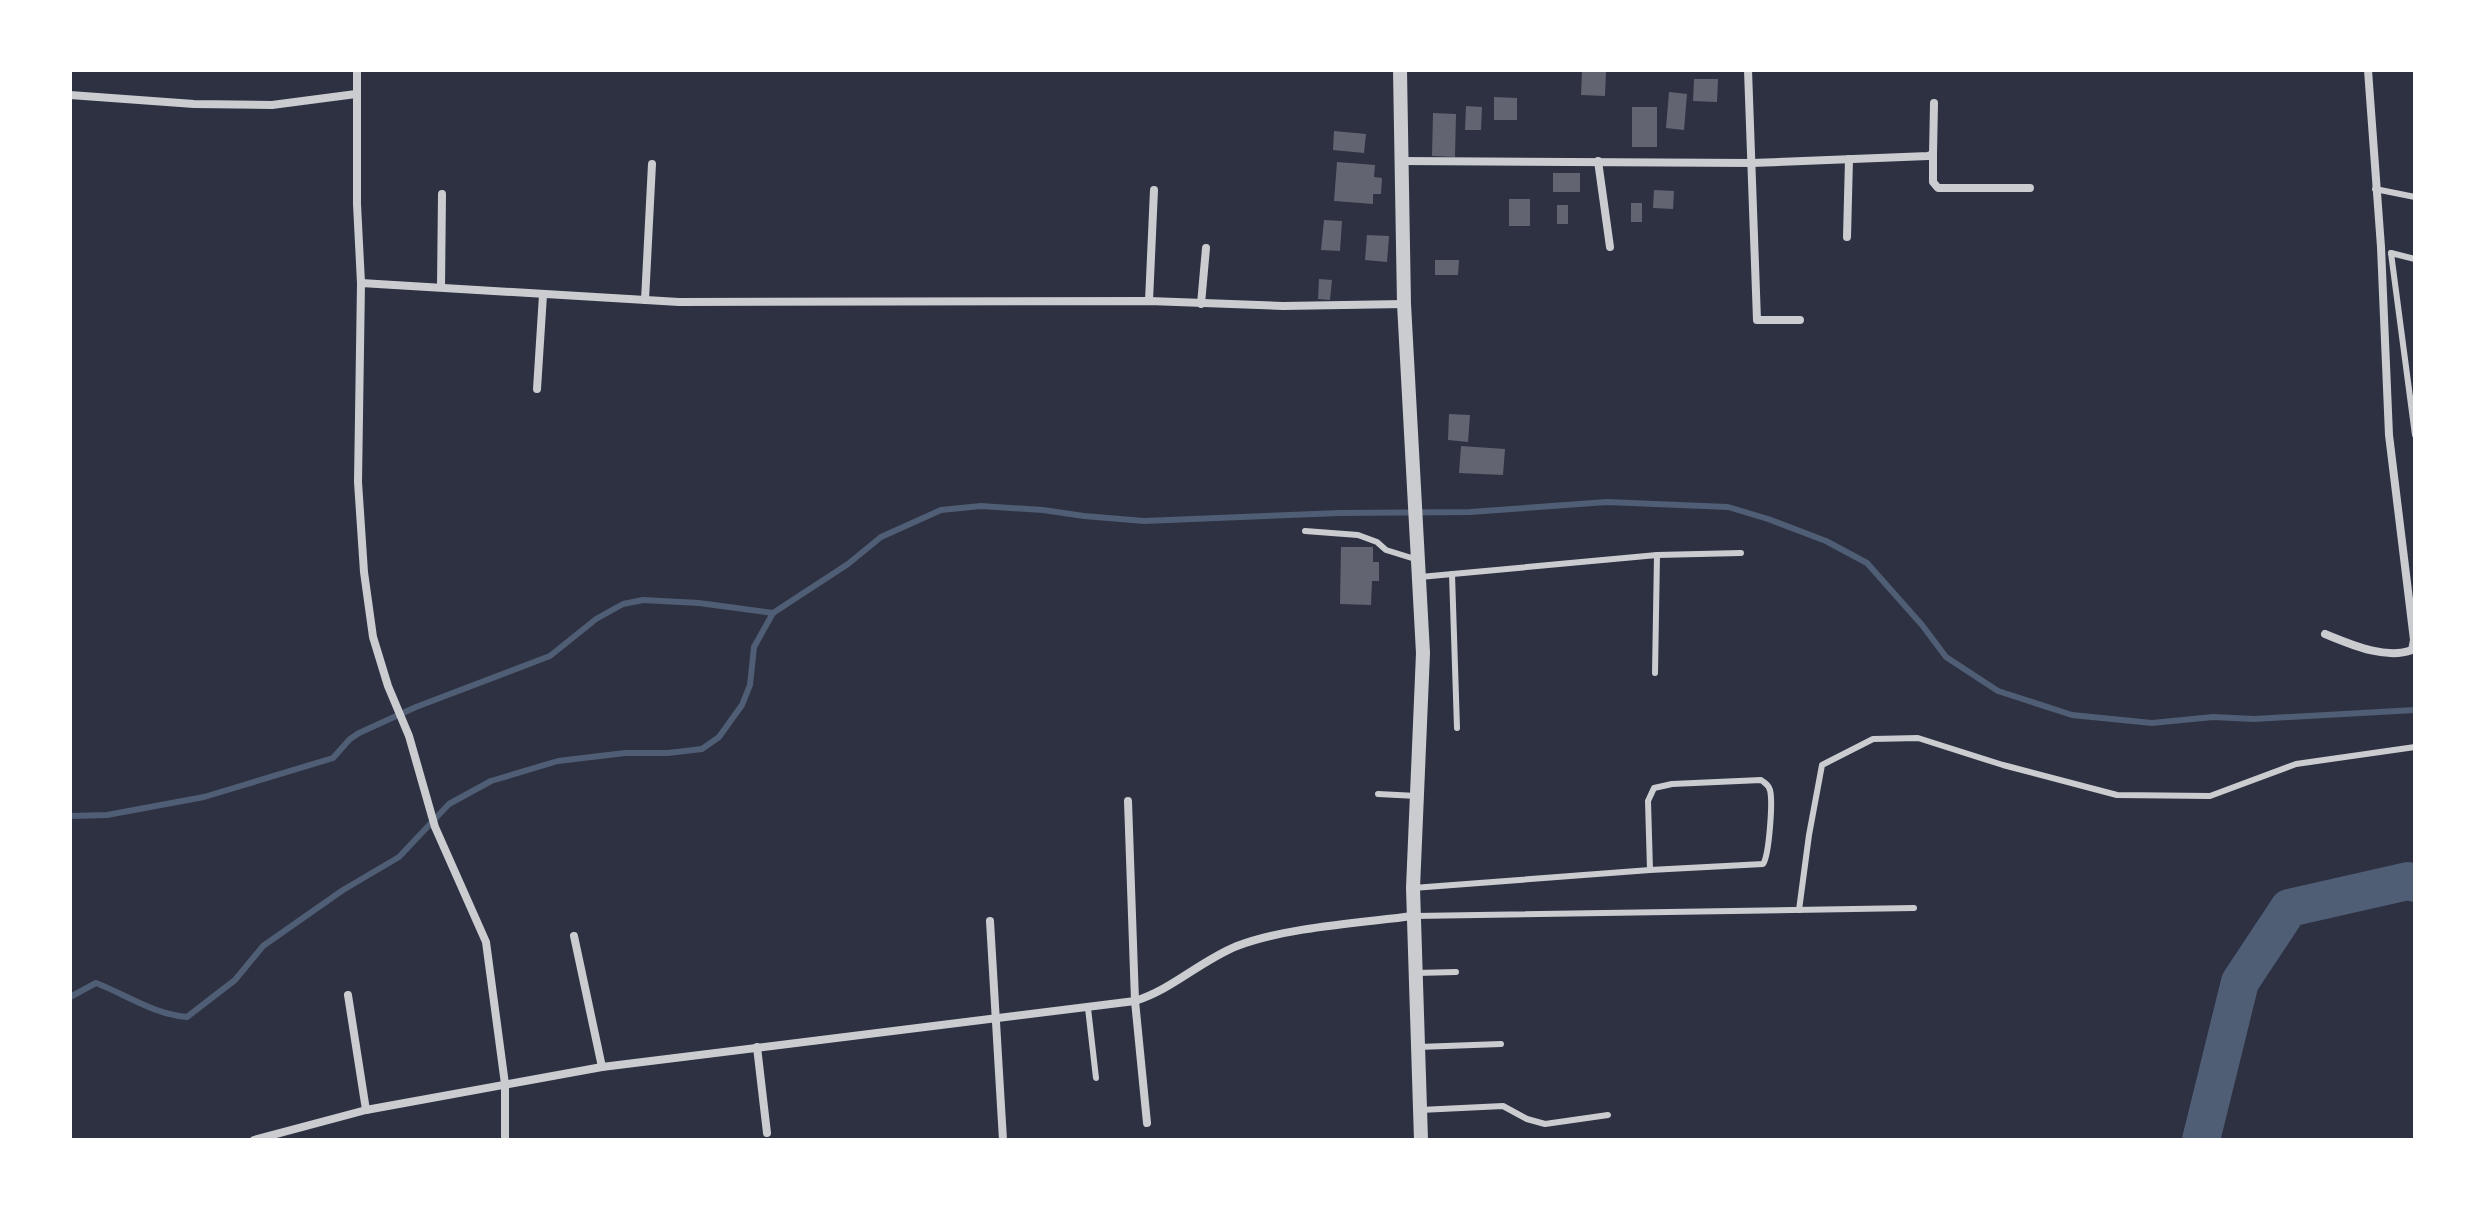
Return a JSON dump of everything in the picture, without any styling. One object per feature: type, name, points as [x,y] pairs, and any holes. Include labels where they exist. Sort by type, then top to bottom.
[{"type":"street","points":[[357,70],[357,204],[361,283],[358,482],[364,572],[373,637],[388,686],[409,736],[435,827],[486,942],[505,1084],[505,1140]]},
{"type":"street","points":[[1400,70],[1404,304],[1423,653],[1413,888],[1421,1140]]},
{"type":"street","points":[[1748,70],[1757,320],[1800,320]]},
{"type":"street","points":[[2325,634],[2371,650],[2395,653],[2412,650],[2414,640],[2389,435],[2381,247],[2368,70]]},
{"type":"street","points":[[70,95],[194,104],[272,105],[356,94]]},
{"type":"street","points":[[1934,103],[1933,182],[1938,188],[2030,188]]},
{"type":"street","points":[[1402,161],[1752,163],[1933,154]]},
{"type":"street","points":[[1847,237],[1849,159]]},
{"type":"street","points":[[1598,161],[1610,247]]},
{"type":"street","points":[[645,300],[652,164]]},
{"type":"street","points":[[1149,301],[1154,190]]},
{"type":"street","points":[[441,287],[442,194]]},
{"type":"street","points":[[1201,304],[1206,248]]},
{"type":"street","points":[[361,283],[543,295],[759,303],[1149,301],[1404,304]]},
{"type":"street","points":[[537,389],[543,295]]},
{"type":"street","points":[[1128,801],[1135,1001],[1147,1123]]},
{"type":"street","points":[[254,1140],[366,1110],[602,1067],[1135,1001],[1165,990],[1199,965],[1238,946],[1307,929],[1413,916]]},
{"type":"street","points":[[990,921],[1003,1140]]},
{"type":"street","points":[[574,936],[602,1067]]},
{"type":"street","points":[[348,995],[366,1110]]},
{"type":"street","points":[[757,1047],[767,1133]]},
{"type":"lane","points":[[2375,189],[2415,197]]},
{"type":"lane","points":[[2381,247],[2415,259]]},
{"type":"lane","points":[[2391,253],[2415,435]]},
{"type":"lane","points":[[1305,531],[1358,535],[1377,542],[1386,550],[1419,560]]},
{"type":"lane","points":[[1420,577],[1657,555],[1741,553]]},
{"type":"lane","points":[[1655,673],[1657,555]]},
{"type":"lane","points":[[1452,574],[1457,728]]},
{"type":"lane","points":[[1799,910],[1822,765],[1873,739],[1918,738],[2003,765],[2117,795],[2210,796],[2296,764],[2415,747]]},
{"type":"lane","points":[[1413,888],[1763,864],[1767,858],[1769,835],[1771,791],[1767,784],[1761,780],[1672,784],[1654,788],[1648,801],[1650,870]]},
{"type":"lane","points":[[1378,794],[1417,796]]},
{"type":"lane","points":[[1413,916],[1914,908]]},
{"type":"lane","points":[[1416,973],[1456,972]]},
{"type":"lane","points":[[1088,1008],[1096,1078]]},
{"type":"lane","points":[[1418,1047],[1501,1044]]},
{"type":"lane","points":[[1420,1110],[1503,1106],[1527,1119],[1545,1124],[1608,1115]]},
{"type":"building","points":[[1582,70],[1606,70],[1605,96],[1581,95]]},
{"type":"building","points":[[1694,79],[1718,79],[1717,102],[1693,101]]},
{"type":"building","points":[[1669,92],[1687,94],[1684,130],[1666,128]]},
{"type":"building","points":[[1494,97],[1517,98],[1517,120],[1494,120]]},
{"type":"building","points":[[1466,106],[1482,107],[1481,130],[1465,130]]},
{"type":"building","points":[[1632,107],[1657,107],[1657,147],[1632,147]]},
{"type":"building","points":[[1433,113],[1456,114],[1455,157],[1432,156]]},
{"type":"building","points":[[1334,131],[1366,134],[1364,153],[1333,150]]},
{"type":"building","points":[[1337,162],[1375,165],[1374,177],[1382,178],[1381,194],[1373,194],[1373,204],[1334,201]]},
{"type":"building","points":[[1553,173],[1580,173],[1580,192],[1553,192]]},
{"type":"building","points":[[1654,190],[1674,191],[1673,209],[1653,208]]},
{"type":"building","points":[[1509,199],[1530,199],[1530,226],[1509,226]]},
{"type":"building","points":[[1631,203],[1642,203],[1642,222],[1631,222]]},
{"type":"building","points":[[1557,205],[1568,205],[1568,224],[1557,224]]},
{"type":"building","points":[[1324,220],[1342,221],[1340,251],[1321,250]]},
{"type":"building","points":[[1367,235],[1389,236],[1387,262],[1365,260]]},
{"type":"building","points":[[1435,260],[1459,260],[1458,275],[1435,275]]},
{"type":"building","points":[[1319,279],[1332,280],[1330,300],[1318,299]]},
{"type":"building","points":[[1449,414],[1470,415],[1468,442],[1448,440]]},
{"type":"building","points":[[1461,446],[1505,449],[1503,475],[1459,473]]},
{"type":"building","points":[[1341,547],[1373,547],[1373,562],[1379,562],[1379,581],[1372,581],[1371,605],[1340,604]]},
{"type":"waterway","points":[[70,997],[96,983],[151,1008],[187,1017],[235,980],[263,946],[343,890],[399,857],[449,804],[491,781],[558,761],[625,753],[702,749],[719,737],[742,705],[750,685],[754,647],[773,613],[848,564],[881,537],[941,510],[981,506],[1144,521],[1340,513],[1470,512],[1607,502],[1728,507],[1826,541],[1867,563],[1946,657],[1998,691],[2072,715],[2152,723],[2213,717],[2254,719],[2415,710]]},
{"type":"waterway","points":[[70,816],[107,815],[204,797],[333,758],[359,733],[416,707],[550,656],[596,619],[623,604],[643,600],[699,603],[773,613]]},
{"type":"waterway","points":[[2201,1140],[2240,982],[2289,908],[2408,881],[2415,883]]}]
